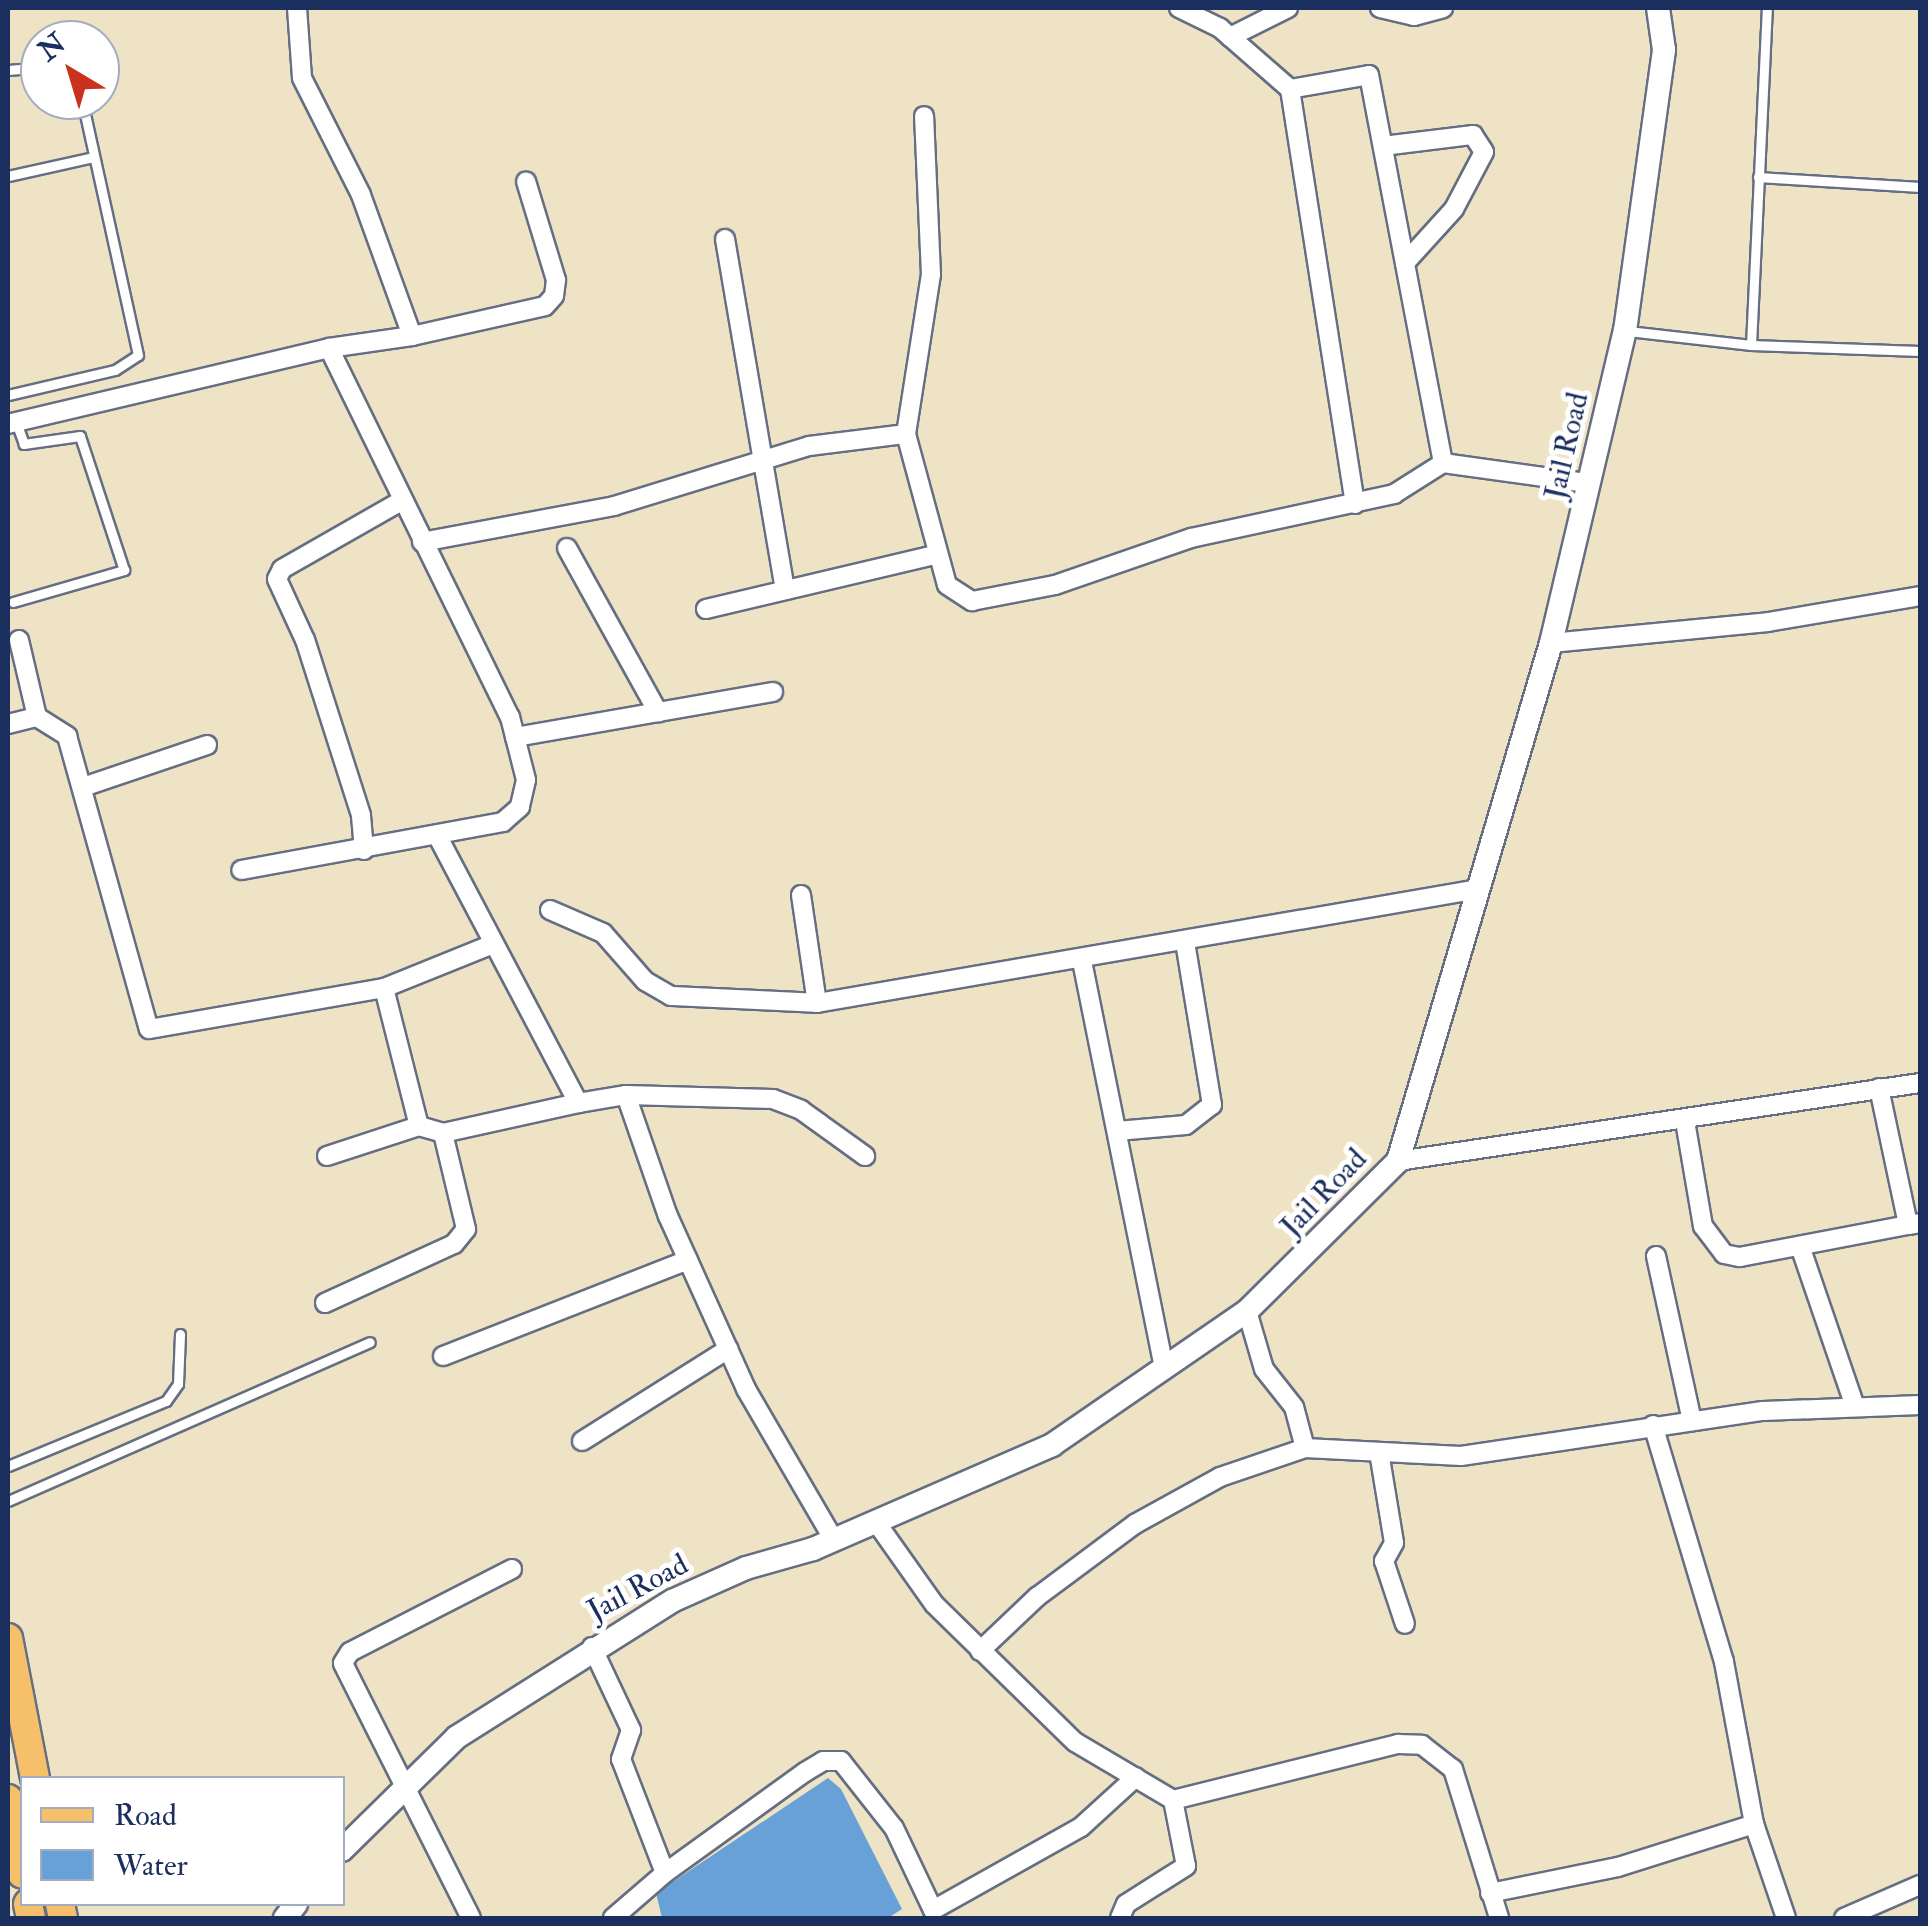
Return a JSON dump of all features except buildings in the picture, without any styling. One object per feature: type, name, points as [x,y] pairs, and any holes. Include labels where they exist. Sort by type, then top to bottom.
[{"type":"main road","points":[[8,1638],[35,1776]]},
{"type":"main road","points":[[8,1799],[20,1863]]},
{"type":"street","points":[[297,8],[302,78],[361,194],[412,336]]},
{"type":"street","points":[[1179,8],[1230,37],[1290,89],[1355,504]]},
{"type":"street","points":[[1230,37],[1288,8]]},
{"type":"street","points":[[1380,8],[1414,16],[1443,8]]},
{"type":"street","name":"Jail Road","points":[[345,1847],[402,1784],[457,1737],[592,1647],[672,1600],[834,1540],[1052,1445],[1247,1311],[1398,1160],[1551,644],[1625,330],[1664,50],[1658,8]]},
{"type":"street","points":[[1290,89],[1369,75],[1443,462]]},
{"type":"street","points":[[924,116],[931,275],[906,434],[938,554],[956,596],[996,598],[1191,538],[1394,494],[1443,462],[1588,483]]},
{"type":"street","points":[[1383,146],[1473,135],[1484,152],[1454,209],[1405,263]]},
{"type":"street","points":[[12,424],[329,348],[412,336],[545,306],[554,296],[556,280],[526,181]]},
{"type":"street","points":[[725,239],[759,458],[785,590]]},
{"type":"street","points":[[241,870],[438,837],[514,816],[526,780],[515,737],[329,348]]},
{"type":"street","points":[[422,542],[614,506],[759,458],[906,434]]},
{"type":"street","points":[[364,850],[350,780],[305,640],[278,579],[282,569],[401,500]]},
{"type":"street","points":[[567,548],[658,712]]},
{"type":"street","points":[[706,609],[938,554]]},
{"type":"street","points":[[1551,644],[1768,622],[1920,596]]},
{"type":"street","points":[[19,640],[37,716],[67,736],[149,1029],[384,988],[493,944]]},
{"type":"street","points":[[515,737],[773,692]]},
{"type":"street","points":[[8,724],[37,716]]},
{"type":"street","points":[[83,787],[206,745]]},
{"type":"street","points":[[438,837],[578,1103]]},
{"type":"street","points":[[550,910],[603,933],[644,981],[671,996],[817,1003],[1082,961],[1478,889]]},
{"type":"street","points":[[801,894],[817,1003]]},
{"type":"street","points":[[1117,1131],[1186,1125],[1212,1105],[1185,942]]},
{"type":"street","points":[[1082,961],[1164,1366]]},
{"type":"street","points":[[384,988],[419,1126]]},
{"type":"street","points":[[1398,1160],[1685,1121],[1920,1083]]},
{"type":"street","points":[[1685,1121],[1711,1243],[1740,1257],[1914,1224],[1880,1088]]},
{"type":"street","points":[[626,1095],[688,1260],[728,1348],[834,1540]]},
{"type":"street","points":[[326,1156],[419,1126],[443,1133],[626,1095],[773,1100],[802,1110],[865,1156]]},
{"type":"street","points":[[325,1303],[454,1244],[466,1229],[443,1133]]},
{"type":"street","points":[[1800,1246],[1855,1407]]},
{"type":"street","points":[[1656,1256],[1692,1421]]},
{"type":"street","points":[[442,1356],[688,1260]]},
{"type":"street","points":[[1247,1311],[1264,1369],[1294,1407],[1305,1448]]},
{"type":"street","points":[[582,1440],[728,1348]]},
{"type":"street","points":[[980,1651],[1037,1597],[1135,1524],[1220,1477],[1305,1448],[1461,1456],[1653,1425],[1920,1405]]},
{"type":"street","points":[[1653,1425],[1724,1662],[1754,1824],[1786,1918]]},
{"type":"street","points":[[1380,1452],[1394,1543],[1384,1561],[1405,1624]]},
{"type":"street","points":[[876,1522],[934,1604],[1075,1742],[1173,1800],[1398,1744],[1422,1745],[1453,1769],[1499,1918]]},
{"type":"street","points":[[470,1918],[343,1663],[350,1652],[512,1570]]},
{"type":"street","points":[[592,1647],[631,1730],[622,1759],[665,1873]]},
{"type":"street","points":[[613,1918],[665,1873],[805,1772],[841,1761],[894,1828],[933,1910],[1080,1827],[1136,1777]]},
{"type":"street","points":[[1120,1918],[1126,1904],[1186,1866],[1173,1800]]},
{"type":"street","points":[[1490,1893],[1618,1867],[1754,1824]]},
{"type":"street","points":[[1844,1918],[1920,1885]]},
{"type":"lane","points":[[1752,345],[1768,8]]},
{"type":"lane","points":[[8,395],[115,370],[138,355],[86,120]]},
{"type":"lane","points":[[8,176],[93,157]]},
{"type":"lane","points":[[1758,177],[1920,187]]},
{"type":"lane","points":[[1625,330],[1752,345],[1920,350]]},
{"type":"lane","points":[[12,424],[24,444],[80,436],[124,570],[13,602]]},
{"type":"lane","points":[[8,1466],[166,1401],[178,1384],[180,1334]]},
{"type":"lane","points":[[8,1501],[370,1342]]},
{"type":"water","points":[[828,1778],[841,1789],[902,1909],[888,1918],[662,1918],[656,1893]]}]
